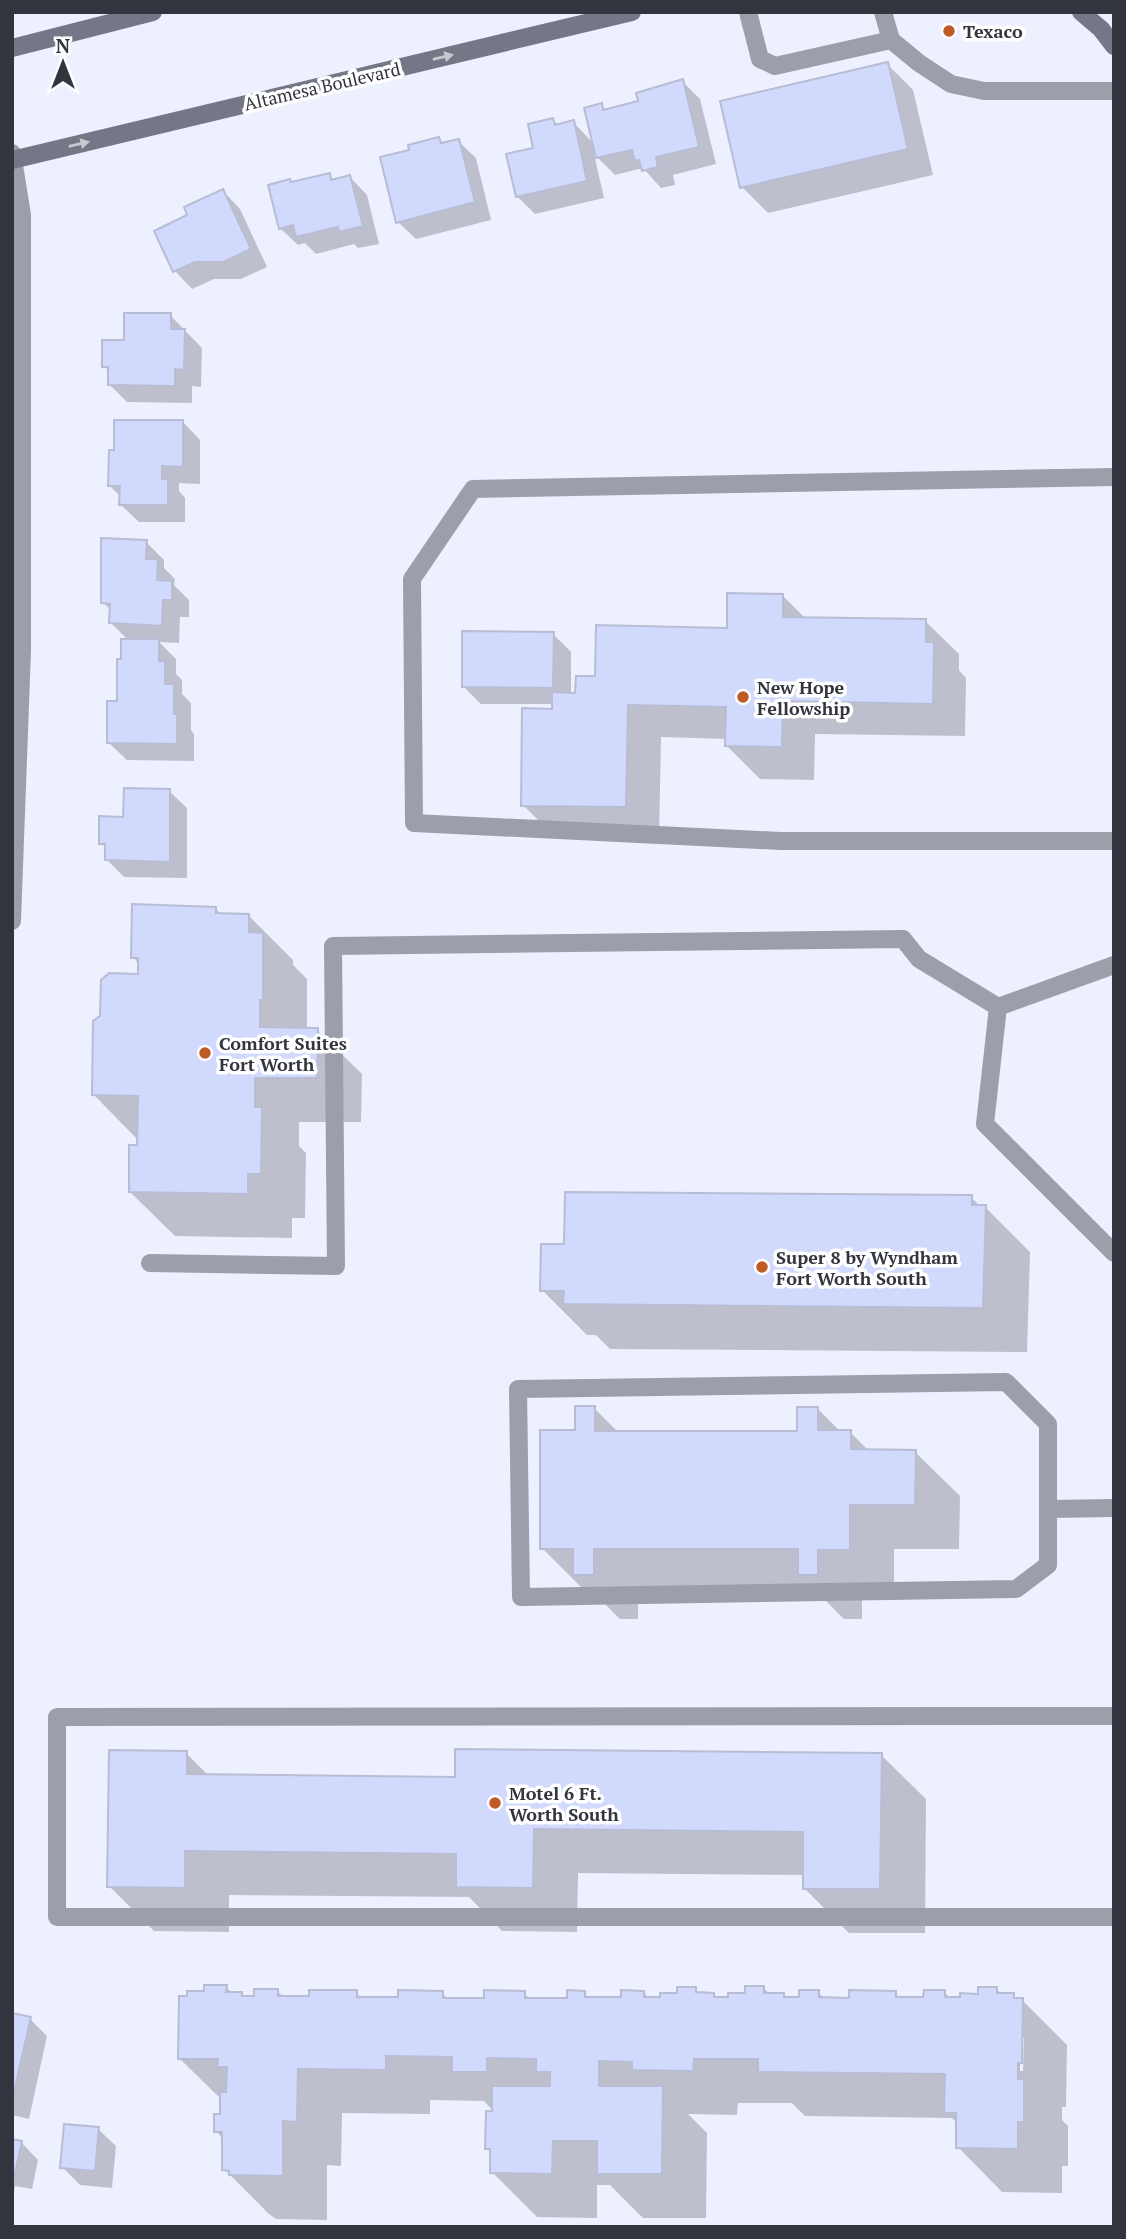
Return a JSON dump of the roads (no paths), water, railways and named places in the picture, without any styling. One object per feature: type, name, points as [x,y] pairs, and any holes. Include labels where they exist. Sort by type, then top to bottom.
[{"type":"main road","points":[[12,48],[153,12]]},
{"type":"main road","name":"Altamesa Boulevard","points":[[13,158],[596,16],[632,12]]},
{"type":"main road","points":[[1081,12],[1101,29],[1114,46]]},
{"type":"street","points":[[748,12],[760,59],[775,66],[891,40]]},
{"type":"street","points":[[883,12],[891,40],[951,84],[984,91],[1114,91]]},
{"type":"street","points":[[12,921],[22,215],[13,158]]},
{"type":"street","points":[[1114,477],[473,489],[412,579],[414,823],[780,841],[1114,841]]},
{"type":"street","points":[[150,1264],[336,1266],[333,946],[903,939],[919,959],[998,1007]]},
{"type":"street","points":[[998,1007],[1114,965]]},
{"type":"street","points":[[998,1007],[985,1124],[1114,1253]]},
{"type":"street","points":[[1006,1382],[1048,1424],[1048,1509],[1048,1564],[1016,1590],[521,1597],[518,1389],[1006,1382]]},
{"type":"street","points":[[1048,1509],[1114,1508]]},
{"type":"street","points":[[1114,1716],[57,1717],[57,1917],[1114,1917]]},
{"type":"place","name":"Texaco","points":[[949,31]]},
{"type":"place","name":"New Hope Fellowship","points":[[743,697]]},
{"type":"place","name":"Comfort Suites Fort Worth","points":[[205,1053]]},
{"type":"place","name":"Super 8 by Wyndham Fort Worth South","points":[[762,1267]]},
{"type":"place","name":"Motel 6 Ft. Worth South","points":[[495,1803]]}]
